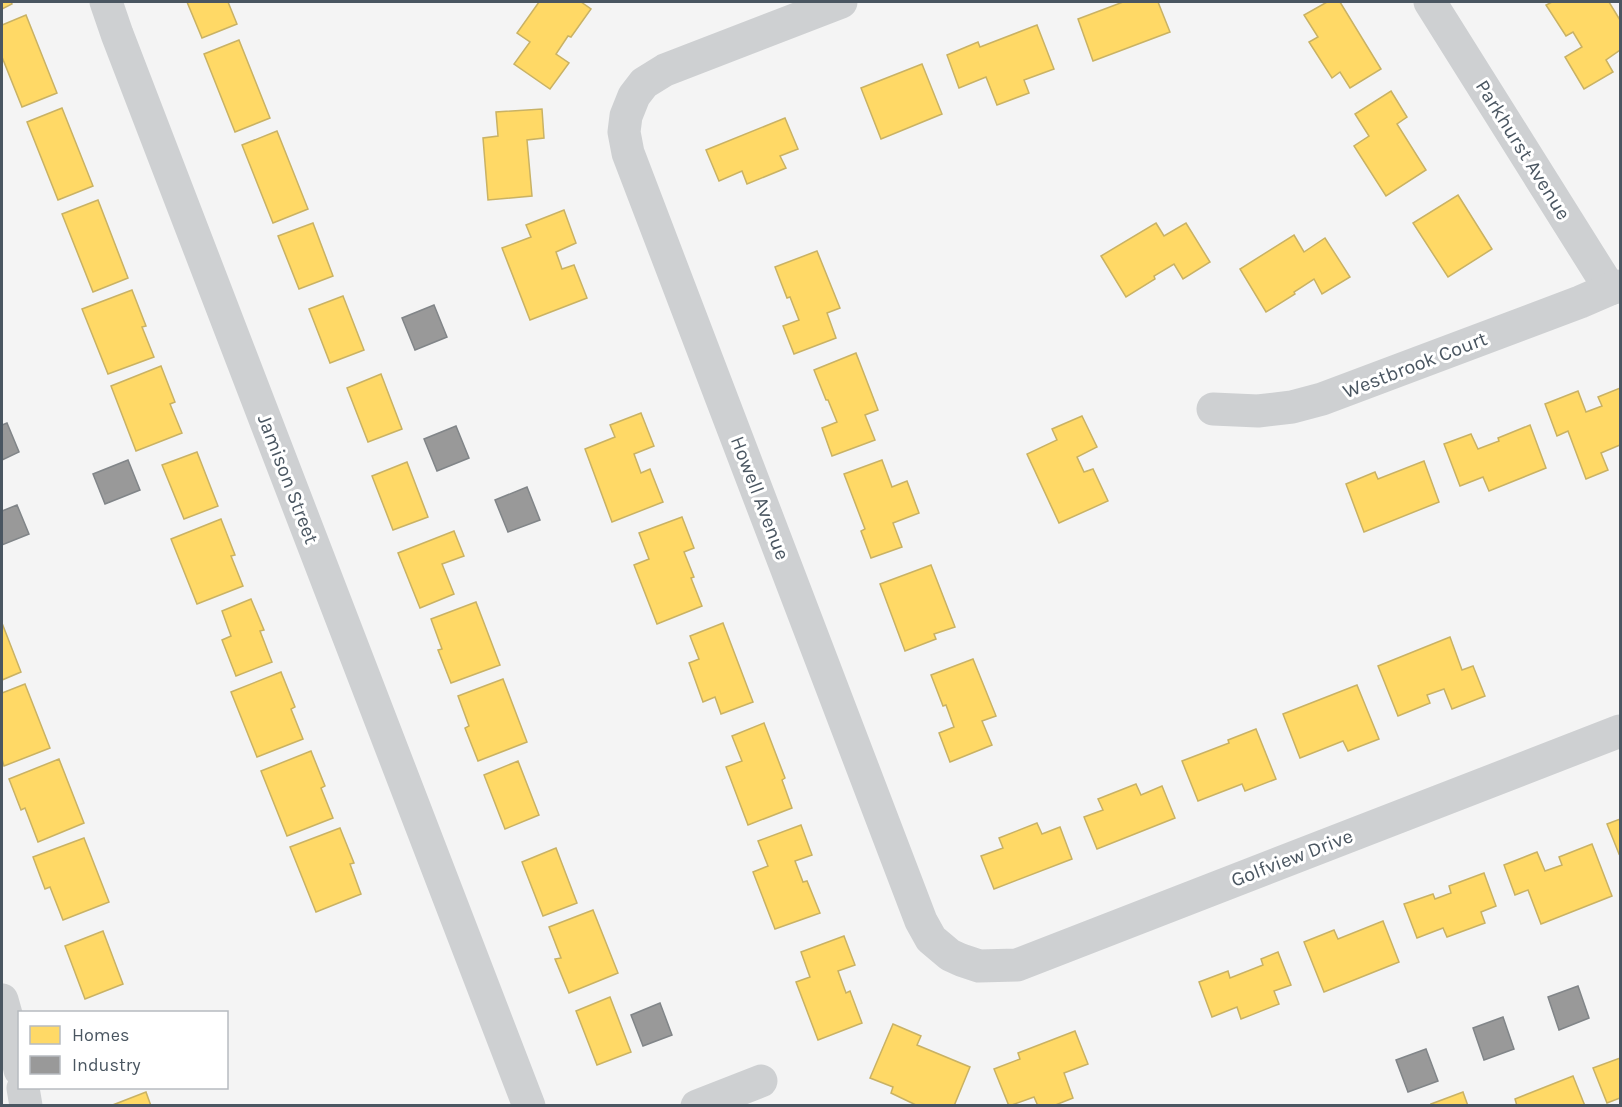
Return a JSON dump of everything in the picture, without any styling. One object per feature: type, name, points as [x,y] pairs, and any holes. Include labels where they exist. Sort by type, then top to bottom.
[{"type":"street","name":"Jamison Street","points":[[106,2],[529,1106]]},
{"type":"street","name":"Howell Avenue","points":[[841,2],[665,70],[644,83],[634,96],[626,116],[624,132],[628,153],[921,921],[931,939],[950,956],[961,960]]},
{"type":"street","name":"Parkhurst Avenue","points":[[1430,2],[1615,287]]},
{"type":"street","name":"Westbrook Court","points":[[1213,410],[1258,411],[1292,407],[1322,399],[1615,287]]},
{"type":"street","name":"Golfview Drive","points":[[961,960],[979,966],[1017,965],[1620,731]]},
{"type":"street","points":[[2,1000],[18,1060]]},
{"type":"street","points":[[697,1106],[761,1081]]},
{"type":"street","points":[[23,1089],[26,1106]]},
{"type":"building: Homes","points":[[2,2],[11,2],[12,4],[2,9]]},
{"type":"building: Homes","points":[[187,2],[228,2],[237,24],[202,38]]},
{"type":"building: Homes","points":[[539,2],[581,2],[591,9],[556,54],[569,63],[550,89],[514,64],[530,42],[517,33]]},
{"type":"building: Homes","points":[[1123,2],[1158,2],[1170,32],[1093,61],[1078,19]]},
{"type":"building: Homes","points":[[1327,2],[1340,2],[1381,69],[1350,88],[1340,72],[1332,78],[1309,42],[1318,37],[1304,15]]},
{"type":"building: Homes","points":[[1552,2],[1609,2],[1620,20],[1620,50],[1606,60],[1613,72],[1584,89],[1565,57],[1582,47],[1573,32],[1566,36],[1546,5]]},
{"type":"building: Homes","points":[[26,15],[57,93],[22,107],[2,57],[2,25]]},
{"type":"building: Homes","points":[[1037,25],[1054,69],[1024,80],[1029,93],[997,105],[986,77],[959,88],[947,55],[978,42],[980,47]]},
{"type":"building: Homes","points":[[239,40],[270,118],[235,132],[204,54]]},
{"type":"building: Homes","points":[[922,64],[942,114],[881,139],[861,88]]},
{"type":"building: Homes","points":[[1391,91],[1407,117],[1397,124],[1426,170],[1386,196],[1354,146],[1369,136],[1355,114]]},
{"type":"building: Homes","points":[[62,108],[93,186],[58,200],[27,122]]},
{"type":"building: Homes","points":[[542,109],[544,138],[527,140],[532,196],[488,200],[483,138],[498,136],[496,112]]},
{"type":"building: Homes","points":[[785,118],[798,149],[780,156],[786,168],[747,184],[742,171],[719,181],[706,150]]},
{"type":"building: Homes","points":[[277,131],[308,209],[273,223],[242,145]]},
{"type":"building: Homes","points":[[1458,195],[1492,249],[1448,277],[1413,223]]},
{"type":"building: Homes","points":[[98,200],[128,278],[93,292],[62,214]]},
{"type":"building: Homes","points":[[564,210],[576,243],[556,252],[562,269],[574,265],[587,298],[530,320],[502,248],[531,237],[526,225]]},
{"type":"building: Homes","points":[[313,223],[333,276],[299,289],[278,236]]},
{"type":"building: Homes","points":[[1156,223],[1164,236],[1186,223],[1210,262],[1183,279],[1174,264],[1126,297],[1101,256]]},
{"type":"building: Homes","points":[[1294,235],[1304,252],[1325,238],[1350,277],[1322,294],[1314,279],[1266,312],[1240,269]]},
{"type":"building: Homes","points":[[817,251],[840,308],[827,313],[836,338],[794,354],[783,326],[799,320],[790,297],[787,298],[775,267]]},
{"type":"building: Homes","points":[[132,290],[146,326],[142,327],[154,357],[108,374],[82,309]]},
{"type":"building: Homes","points":[[343,296],[364,350],[330,363],[309,309]]},
{"type":"building: Homes","points":[[856,353],[878,410],[865,415],[875,440],[832,456],[822,428],[837,422],[814,370]]},
{"type":"building: Homes","points":[[161,366],[175,402],[170,404],[182,433],[136,451],[111,386]]},
{"type":"building: Homes","points":[[381,374],[402,429],[368,442],[347,388]]},
{"type":"building: Homes","points":[[1620,388],[1620,445],[1601,453],[1608,470],[1586,479],[1568,431],[1557,436],[1545,404],[1578,391],[1586,412],[1602,406],[1598,397]]},
{"type":"building: Homes","points":[[641,413],[654,446],[634,454],[641,473],[650,469],[663,502],[612,522],[585,449],[615,437],[610,425]]},
{"type":"building: Homes","points":[[1082,416],[1097,447],[1077,457],[1084,472],[1093,469],[1108,501],[1059,523],[1027,454],[1057,440],[1052,429]]},
{"type":"building: Homes","points":[[1530,425],[1546,468],[1489,491],[1483,477],[1460,486],[1444,444],[1471,434],[1478,449]]},
{"type":"building: Homes","points":[[197,452],[218,506],[184,519],[162,465]]},
{"type":"building: Homes","points":[[882,460],[892,487],[907,481],[919,513],[893,523],[902,547],[871,558],[861,531],[865,529],[844,474]]},
{"type":"building: Homes","points":[[1424,461],[1439,502],[1364,532],[1346,484],[1375,472],[1378,479]]},
{"type":"building: Homes","points":[[407,462],[428,517],[393,530],[372,476]]},
{"type":"building: Homes","points":[[682,517],[694,548],[684,552],[702,606],[657,624],[634,565],[649,559],[639,533]]},
{"type":"building: Homes","points":[[221,519],[235,555],[231,556],[243,586],[197,604],[171,539]]},
{"type":"building: Homes","points":[[454,531],[464,556],[442,564],[454,594],[420,608],[398,553]]},
{"type":"building: Homes","points":[[931,565],[955,627],[934,634],[936,639],[905,651],[880,584]]},
{"type":"building: Homes","points":[[251,599],[264,630],[260,631],[272,662],[236,676],[222,640],[231,636],[222,611]]},
{"type":"building: Homes","points":[[476,602],[500,665],[451,683],[438,650],[442,649],[431,619]]},
{"type":"building: Homes","points":[[2,623],[21,672],[2,680]]},
{"type":"building: Homes","points":[[723,623],[753,702],[721,714],[715,697],[703,702],[689,663],[699,659],[690,636]]},
{"type":"building: Homes","points":[[1450,637],[1462,670],[1473,666],[1485,696],[1452,709],[1444,689],[1427,695],[1430,703],[1398,716],[1378,666]]},
{"type":"building: Homes","points":[[973,659],[996,716],[982,721],[992,745],[950,762],[939,733],[954,727],[931,675]]},
{"type":"building: Homes","points":[[281,672],[295,707],[291,709],[303,739],[257,757],[231,692]]},
{"type":"building: Homes","points":[[503,679],[527,742],[478,761],[465,728],[469,726],[458,696]]},
{"type":"building: Homes","points":[[25,684],[50,748],[4,766],[2,759],[2,693]]},
{"type":"building: Homes","points":[[1357,685],[1379,739],[1348,751],[1343,741],[1300,758],[1283,714]]},
{"type":"building: Homes","points":[[764,723],[785,778],[782,780],[792,808],[748,825],[726,767],[742,761],[732,736]]},
{"type":"building: Homes","points":[[1256,729],[1276,779],[1245,791],[1242,784],[1198,801],[1182,761],[1229,743],[1228,740]]},
{"type":"building: Homes","points":[[311,751],[325,786],[321,788],[333,818],[287,836],[261,771]]},
{"type":"building: Homes","points":[[59,759],[84,823],[38,842],[25,808],[21,810],[9,779]]},
{"type":"building: Homes","points":[[518,761],[539,815],[505,829],[484,775]]},
{"type":"building: Homes","points":[[1136,784],[1141,795],[1162,786],[1175,818],[1097,849],[1084,817],[1103,810],[1098,799]]},
{"type":"building: Homes","points":[[1620,819],[1620,853],[1619,854],[1607,824]]},
{"type":"building: Homes","points":[[1037,823],[1042,834],[1060,827],[1072,859],[994,889],[981,856],[1003,848],[999,838]]},
{"type":"building: Homes","points":[[801,825],[812,855],[795,861],[803,882],[807,881],[820,913],[775,929],[753,872],[768,866],[758,841]]},
{"type":"building: Homes","points":[[340,828],[354,863],[350,864],[361,894],[316,912],[290,847]]},
{"type":"building: Homes","points":[[84,838],[109,902],[63,920],[50,887],[45,889],[33,857]]},
{"type":"building: Homes","points":[[1592,844],[1612,896],[1541,924],[1528,890],[1515,895],[1504,865],[1537,852],[1545,871],[1562,865],[1559,857]]},
{"type":"building: Homes","points":[[556,848],[577,903],[543,916],[522,862]]},
{"type":"building: Homes","points":[[1484,873],[1496,906],[1481,912],[1485,923],[1447,937],[1443,928],[1417,938],[1404,904],[1433,894],[1435,899],[1451,893],[1449,886]]},
{"type":"building: Homes","points":[[593,910],[618,973],[569,993],[555,959],[561,958],[549,927]]},
{"type":"building: Homes","points":[[1383,921],[1399,962],[1324,992],[1304,942],[1334,930],[1338,939]]},
{"type":"building: Homes","points":[[103,931],[123,984],[85,999],[65,946]]},
{"type":"building: Homes","points":[[844,936],[855,965],[838,971],[846,993],[850,991],[862,1023],[818,1040],[796,982],[810,977],[801,952]]},
{"type":"building: Homes","points":[[1278,952],[1291,985],[1274,991],[1279,1004],[1241,1019],[1237,1007],[1212,1017],[1199,982],[1228,971],[1230,978],[1263,965],[1261,959]]},
{"type":"building: Homes","points":[[610,997],[631,1052],[597,1065],[576,1011]]},
{"type":"building: Homes","points":[[893,1024],[921,1036],[917,1045],[970,1067],[954,1106],[918,1106],[891,1093],[893,1087],[870,1078]]},
{"type":"building: Homes","points":[[1075,1031],[1088,1064],[1064,1073],[1073,1098],[1053,1106],[1038,1106],[1034,1097],[1009,1106],[994,1069],[1020,1059],[1018,1053]]},
{"type":"building: Homes","points":[[1620,1058],[1620,1098],[1607,1103],[1593,1068]]},
{"type":"building: Homes","points":[[1573,1076],[1585,1106],[1517,1106],[1515,1099]]},
{"type":"building: Homes","points":[[146,1092],[151,1106],[110,1106]]},
{"type":"building: Homes","points":[[1463,1092],[1468,1106],[1432,1106],[1431,1104]]},
{"type":"building: Industry","points":[[434,305],[447,337],[415,350],[402,318]]},
{"type":"building: Industry","points":[[7,423],[19,452],[2,460],[2,425]]},
{"type":"building: Industry","points":[[456,426],[469,458],[437,471],[424,439]]},
{"type":"building: Industry","points":[[128,460],[140,490],[105,504],[93,474]]},
{"type":"building: Industry","points":[[527,487],[540,520],[508,532],[495,500]]},
{"type":"building: Industry","points":[[17,505],[29,534],[2,545],[2,511]]},
{"type":"building: Industry","points":[[1578,986],[1589,1018],[1559,1030],[1548,997]]},
{"type":"building: Industry","points":[[660,1003],[672,1035],[643,1046],[631,1015]]},
{"type":"building: Industry","points":[[1503,1017],[1514,1049],[1484,1060],[1473,1028]]},
{"type":"building: Industry","points":[[1426,1049],[1438,1081],[1408,1092],[1396,1060]]}]
